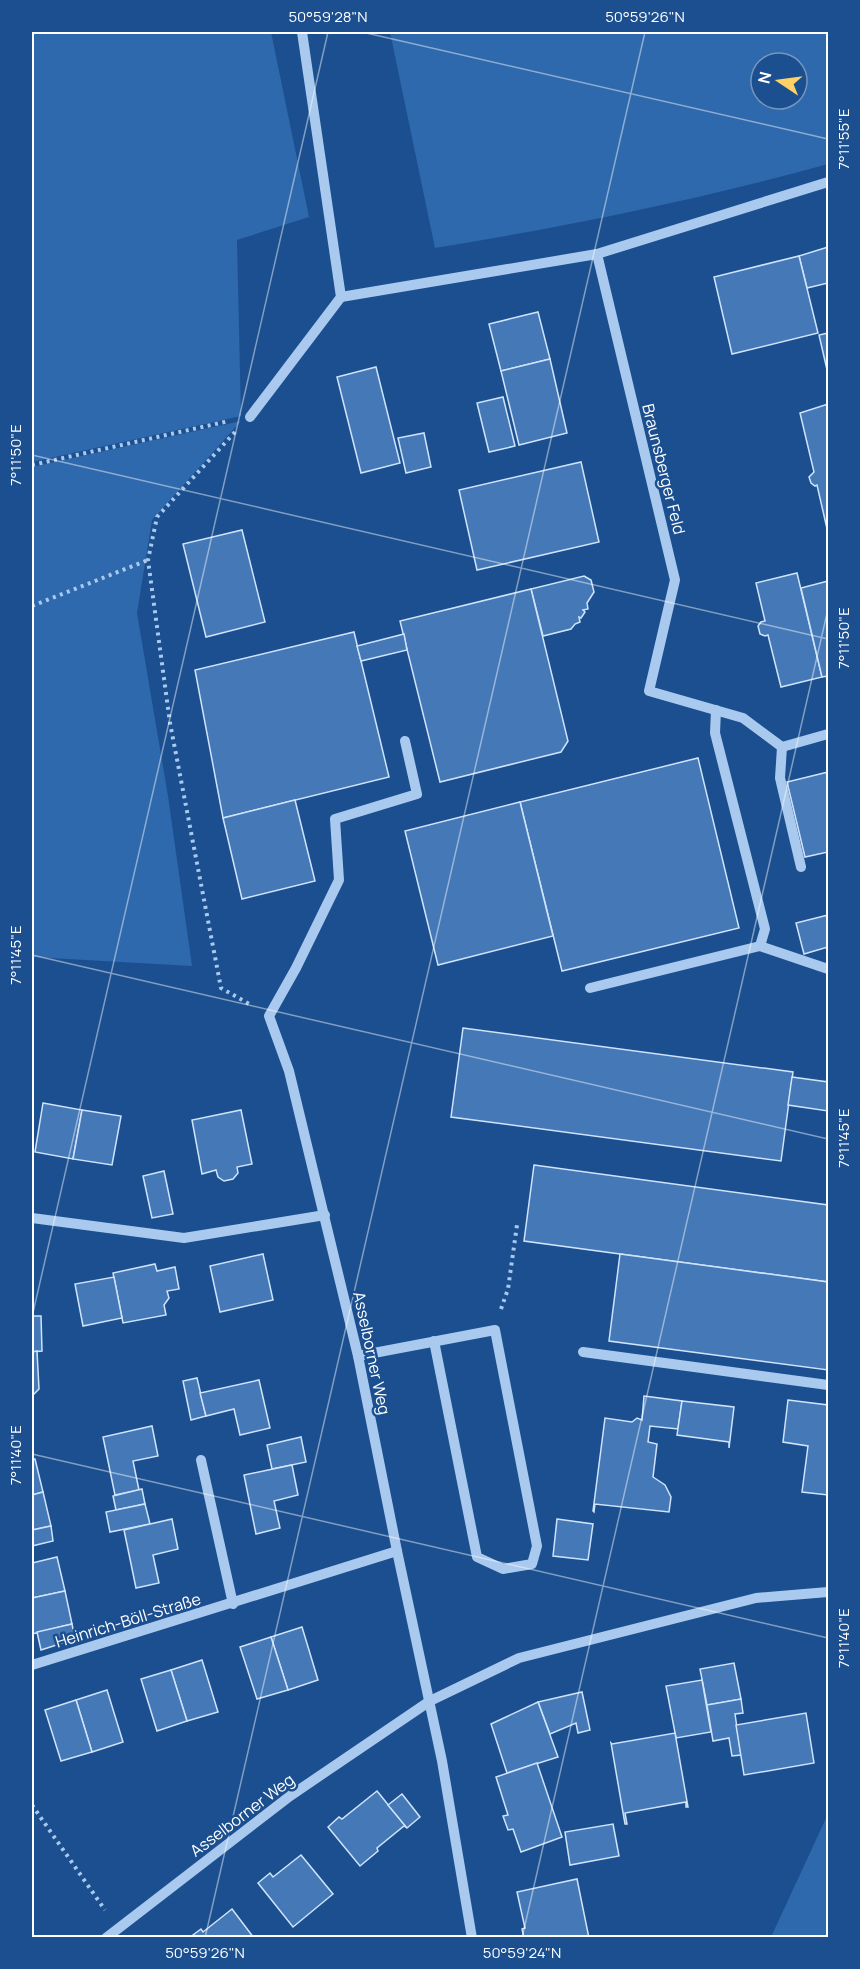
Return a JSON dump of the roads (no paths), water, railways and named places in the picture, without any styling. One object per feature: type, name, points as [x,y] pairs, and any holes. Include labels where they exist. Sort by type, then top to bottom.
[{"type":"street","points":[[302,32],[341,297]]},
{"type":"street","points":[[250,417],[341,297],[597,254],[828,182]]},
{"type":"street","name":"Braunsberger Feld","points":[[597,254],[675,580],[649,691],[716,710]]},
{"type":"street","points":[[760,946],[765,929],[715,733],[716,710],[743,718],[782,747]]},
{"type":"street","points":[[782,747],[828,734]]},
{"type":"street","name":"Asselborner Weg","points":[[405,741],[417,794],[335,819],[339,880],[296,968],[269,1016],[289,1071],[358,1356],[442,1761],[471,1938]]},
{"type":"street","points":[[782,747],[780,778],[801,867]]},
{"type":"street","points":[[590,988],[760,946],[828,969]]},
{"type":"street","points":[[32,1218],[184,1238],[325,1215]]},
{"type":"street","points":[[358,1356],[434,1341],[495,1330],[537,1546],[532,1564],[503,1569],[477,1557],[434,1341]]},
{"type":"street","points":[[583,1352],[828,1385]]},
{"type":"street","points":[[201,1460],[233,1604]]},
{"type":"street","name":"Heinrich-Böll-Straße","points":[[32,1665],[397,1551]]},
{"type":"street","name":"Asselborner Weg","points":[[106,1938],[290,1796],[430,1701],[519,1658],[756,1598],[828,1592]]}]
